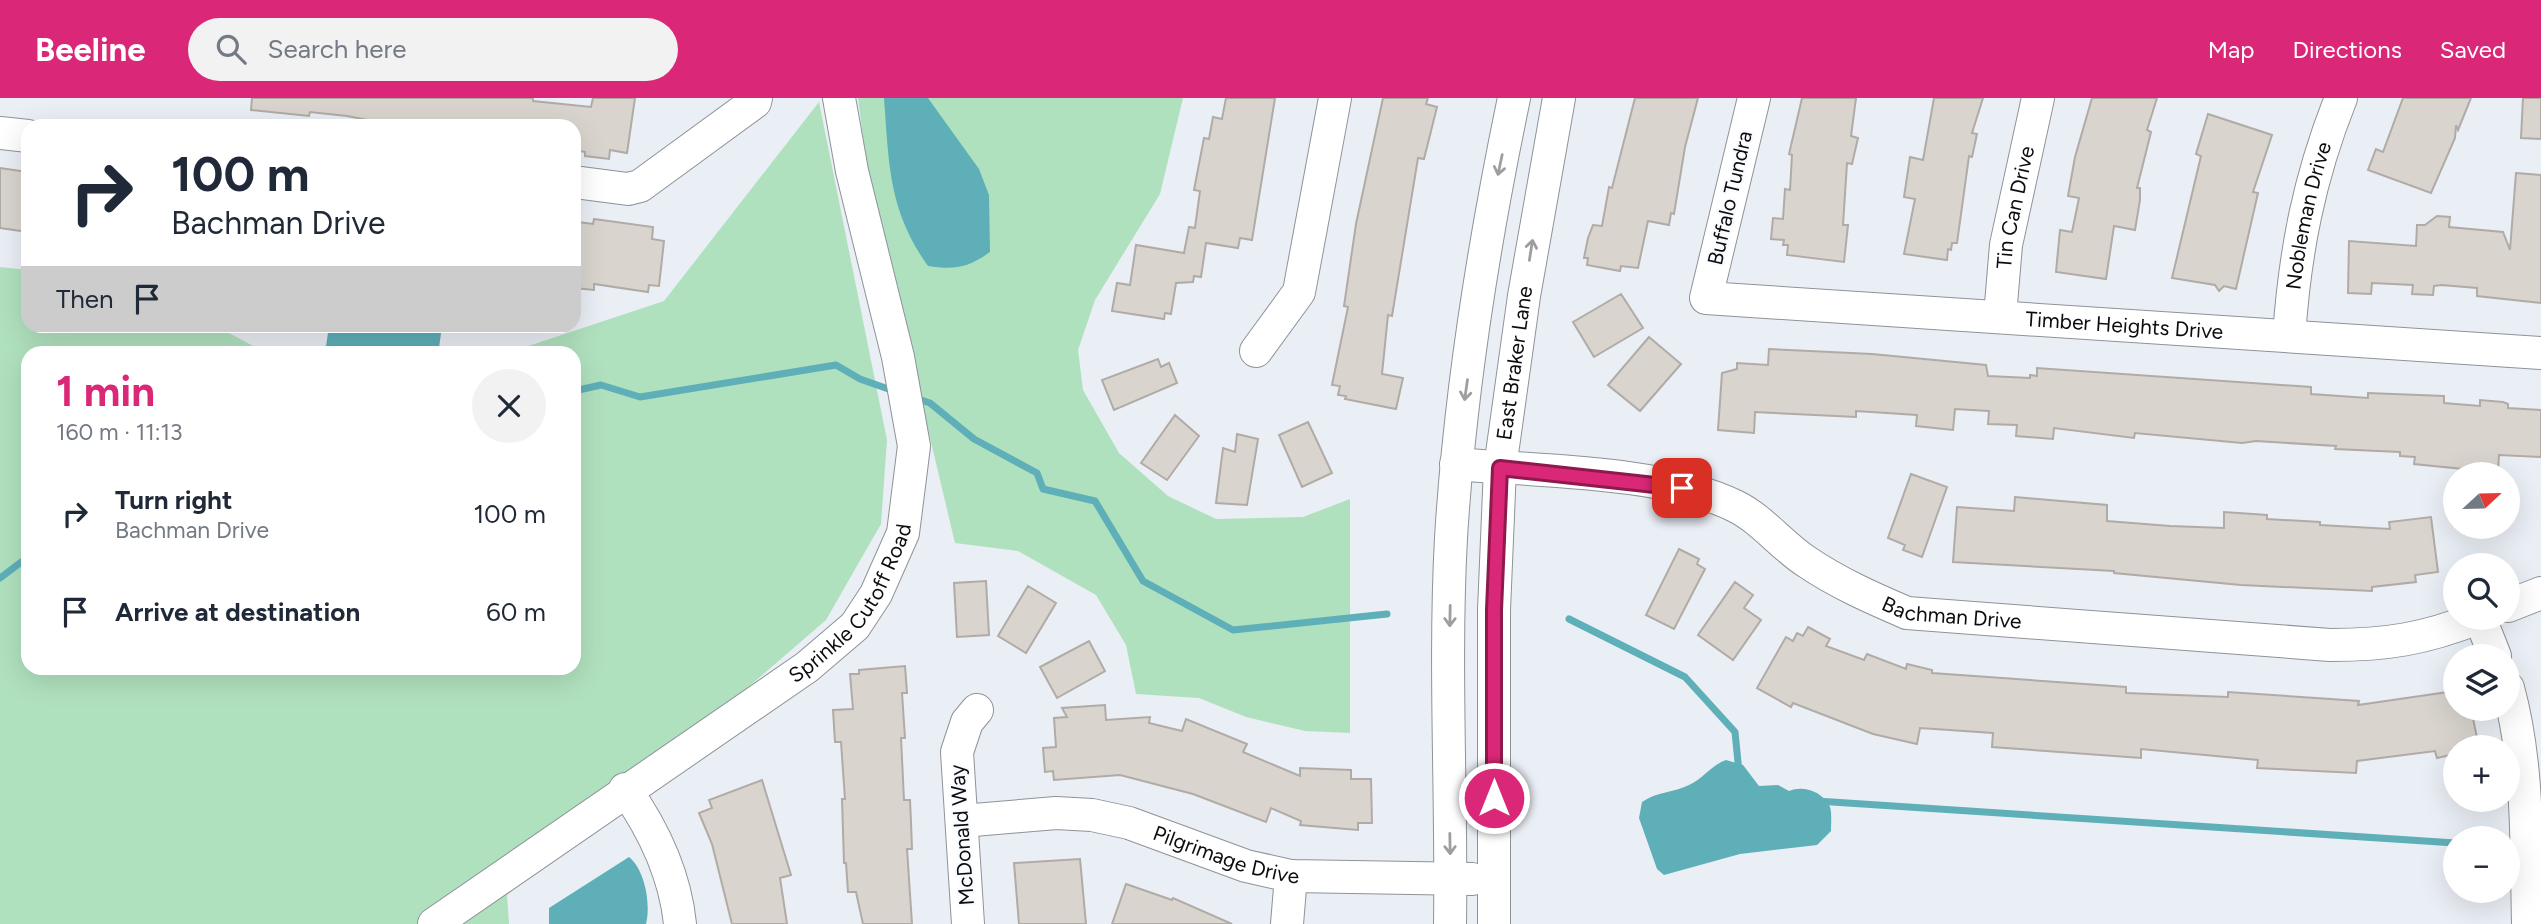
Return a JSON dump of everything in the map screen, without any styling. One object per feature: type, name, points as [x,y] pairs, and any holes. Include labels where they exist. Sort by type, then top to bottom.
[{"type":"street","points":[[581,183],[628,189],[640,186],[755,102],[756,98]]},
{"type":"street","name":"Sprinkle Cutoff Road","points":[[434,924],[625,789],[807,667],[855,626],[876,594],[902,533],[914,446],[898,357],[852,171],[839,98]]},
{"type":"street","points":[[1256,351],[1299,292],[1335,98]]},
{"type":"street","name":"East Braker Lane","points":[[1450,924],[1448,766],[1451,541],[1456,464],[1490,214],[1514,98]]},
{"type":"street","name":"East Braker Lane","points":[[1494,924],[1494,610],[1500,468],[1524,296],[1559,98]]},
{"type":"street","name":"Buffalo Tundra","points":[[1706,298],[1754,98]]},
{"type":"street","name":"Tin Can Drive","points":[[2000,316],[2006,245],[2038,98]]},
{"type":"street","name":"Nobleman Drive","points":[[2289,336],[2294,266],[2307,199],[2341,98]]},
{"type":"street","points":[[0,133],[21,135]]},
{"type":"street","name":"Timber Heights Drive","points":[[1706,298],[2541,353]]},
{"type":"street","name":"Bachman Drive","points":[[1456,464],[1682,488],[1737,506],[1807,562],[1862,594],[1907,613],[2330,646],[2386,645],[2447,630]]},
{"type":"street","points":[[2520,601],[2541,593]]},
{"type":"street","name":"McDonald Way","points":[[968,924],[957,752],[967,722],[977,710]]},
{"type":"street","points":[[2516,721],[2526,781],[2528,924]]},
{"type":"street","points":[[625,789],[655,836],[666,861],[680,924]]},
{"type":"street","name":"Pilgrimage Drive","points":[[962,821],[1056,813],[1092,815],[1165,834],[1246,866],[1291,876],[1494,879]]},
{"type":"street","points":[[1287,924],[1291,876]]},
{"type":"green space","points":[[858,98],[1183,98],[1160,194],[1095,300],[1078,350],[1083,390],[1119,453],[1168,496],[1216,519],[1303,517],[1350,499],[1350,733],[1305,731],[1246,717],[1199,698],[1136,694],[1126,645],[1096,595],[1018,551],[955,543],[868,177]]},
{"type":"green space","points":[[819,102],[887,440],[881,524],[826,620],[507,895],[509,924],[0,924],[0,267],[21,269],[21,333],[229,333],[253,346],[21,346],[21,675],[581,675],[581,346],[528,346],[567,333],[581,333],[581,328],[664,301]]},
{"type":"water","points":[[884,98],[928,98],[979,169],[989,195],[990,252],[968,265],[946,268],[928,266],[905,225],[898,206],[887,144]]},
{"type":"water","points":[[328,333],[441,333],[439,346],[326,346]]},
{"type":"water","points":[[1726,760],[1743,765],[1759,786],[1778,785],[1789,791],[1807,789],[1823,797],[1830,807],[1831,831],[1817,845],[1740,854],[1664,875],[1657,869],[1639,818],[1642,802],[1689,785]]},
{"type":"water","points":[[629,857],[643,879],[648,907],[646,924],[549,924],[549,908]]},
{"type":"building","points":[[252,98],[533,98],[533,101],[591,107],[593,98],[635,98],[627,153],[610,150],[609,159],[585,156],[585,152],[581,151],[581,119],[363,119],[310,112],[309,116],[251,110]]},
{"type":"building","points":[[1226,98],[1275,98],[1252,240],[1240,238],[1238,248],[1206,243],[1201,277],[1194,276],[1193,282],[1176,283],[1171,314],[1165,313],[1164,319],[1112,311],[1117,283],[1130,285],[1136,245],[1184,253],[1189,227],[1195,228],[1200,191],[1194,190],[1204,138],[1209,139],[1213,117],[1222,119]]},
{"type":"building","points":[[1383,98],[1428,98],[1426,104],[1437,107],[1424,159],[1418,158],[1392,316],[1388,315],[1382,374],[1403,378],[1396,409],[1345,399],[1346,396],[1338,395],[1340,386],[1332,385],[1348,307],[1344,306],[1356,224]]},
{"type":"building","points":[[1635,98],[1698,98],[1685,147],[1674,214],[1671,213],[1669,225],[1648,221],[1638,268],[1621,266],[1620,271],[1587,265],[1588,258],[1584,258],[1588,238],[1593,225],[1602,226],[1609,187],[1612,188]]},
{"type":"building","points":[[1802,98],[1856,98],[1851,136],[1858,138],[1852,164],[1847,163],[1843,225],[1848,225],[1844,262],[1787,255],[1788,245],[1783,245],[1784,240],[1771,239],[1773,218],[1783,219],[1785,189],[1790,190],[1792,155],[1789,154]]},
{"type":"building","points":[[1934,98],[1983,98],[1972,133],[1977,134],[1972,157],[1969,156],[1957,243],[1952,243],[1951,250],[1948,249],[1947,260],[1904,254],[1915,199],[1904,197],[1910,157],[1923,160]]},
{"type":"building","points":[[2092,98],[2157,98],[2147,130],[2151,132],[2137,188],[2140,188],[2140,200],[2135,230],[2114,226],[2106,279],[2056,272],[2060,230],[2072,232],[2079,198],[2068,196],[2075,157]]},
{"type":"building","points":[[2403,98],[2471,98],[2458,130],[2456,125],[2455,138],[2431,193],[2368,170],[2376,149],[2383,152]]},
{"type":"building","points":[[2523,98],[2541,98],[2541,139],[2521,138]]},
{"type":"building","points":[[2208,114],[2272,135],[2253,192],[2258,193],[2236,289],[2224,286],[2219,291],[2215,285],[2172,278],[2201,156],[2196,154]]},
{"type":"building","points":[[0,168],[21,171],[21,231],[0,228]]},
{"type":"building","points":[[2516,173],[2541,175],[2541,303],[2477,296],[2477,288],[2441,285],[2434,286],[2433,295],[2412,294],[2413,285],[2372,283],[2371,294],[2348,293],[2349,241],[2416,246],[2417,225],[2425,225],[2437,216],[2450,217],[2449,227],[2503,232],[2510,250]]},
{"type":"building","points":[[594,219],[653,227],[652,239],[664,241],[659,286],[649,285],[648,292],[594,284],[594,290],[581,289],[581,222],[593,224]]},
{"type":"building","points":[[1621,294],[1643,328],[1594,357],[1573,322]]},
{"type":"building","points":[[1649,337],[1681,364],[1640,411],[1608,385]]},
{"type":"building","points":[[1769,349],[1872,354],[1986,365],[1988,376],[2030,378],[2030,375],[2037,376],[2037,368],[2311,387],[2311,394],[2368,398],[2368,393],[2444,396],[2444,403],[2480,406],[2480,400],[2503,402],[2508,404],[2508,408],[2541,410],[2541,457],[2499,455],[2499,462],[2443,462],[2443,467],[2414,464],[2415,457],[2400,456],[2400,452],[2335,449],[2336,446],[2256,441],[2242,443],[2135,433],[2134,438],[2054,428],[2053,439],[2016,436],[2017,425],[1988,424],[1989,411],[1955,409],[1953,430],[1916,426],[1917,415],[1856,411],[1856,417],[1755,412],[1754,433],[1718,430],[1722,373],[1737,369],[1737,363],[1768,365]]},
{"type":"building","points":[[1158,359],[1161,367],[1169,363],[1177,383],[1114,410],[1102,380]]},
{"type":"building","points":[[1175,415],[1199,436],[1167,480],[1141,463]]},
{"type":"building","points":[[1308,422],[1332,473],[1302,487],[1279,435]]},
{"type":"building","points":[[1237,434],[1258,439],[1247,505],[1216,503],[1223,448],[1235,452]]},
{"type":"building","points":[[1911,474],[1947,487],[1922,557],[1903,550],[1905,545],[1888,538]]},
{"type":"building","points":[[2015,497],[2107,505],[2107,521],[2170,526],[2224,528],[2224,512],[2267,515],[2267,519],[2320,522],[2320,525],[2390,529],[2389,522],[2431,517],[2438,572],[2415,575],[2416,582],[2372,587],[2372,591],[2241,585],[2114,571],[1953,562],[1957,507],[2014,511]]},
{"type":"building","points":[[1679,549],[1699,559],[1697,564],[1705,569],[1674,629],[1646,615]]},
{"type":"building","points":[[986,581],[989,635],[957,637],[954,583]]},
{"type":"building","points":[[1735,582],[1753,595],[1744,608],[1761,620],[1733,660],[1698,635]]},
{"type":"building","points":[[1028,586],[1056,603],[1026,653],[998,636]]},
{"type":"building","points":[[1808,627],[1830,639],[1826,646],[1864,660],[1867,654],[1906,669],[1907,664],[1932,670],[1932,673],[2126,687],[2126,693],[2228,697],[2228,692],[2359,701],[2358,705],[2443,693],[2443,721],[2474,721],[2476,735],[2443,735],[2443,757],[2437,758],[2435,751],[2357,761],[2356,773],[2257,768],[2258,760],[2141,749],[2141,758],[1992,747],[1993,733],[1920,728],[1917,744],[1873,734],[1793,703],[1791,707],[1757,688],[1786,637],[1793,641],[1797,633],[1803,636]]},
{"type":"building","points":[[1089,641],[1105,671],[1057,698],[1040,667]]},
{"type":"building","points":[[905,666],[907,693],[902,693],[905,738],[901,738],[904,800],[910,800],[912,849],[907,849],[912,924],[863,924],[856,892],[848,892],[844,863],[842,799],[845,799],[841,742],[835,742],[833,710],[853,709],[850,674],[859,674],[859,670]]},
{"type":"building","points":[[1105,705],[1106,720],[1150,717],[1149,723],[1182,731],[1186,719],[1247,744],[1243,752],[1300,776],[1300,768],[1351,770],[1351,779],[1371,779],[1372,823],[1358,823],[1358,830],[1300,825],[1301,821],[1271,808],[1266,822],[1193,794],[1120,775],[1054,780],[1053,771],[1045,772],[1043,748],[1056,747],[1054,718],[1067,717],[1062,708]]},
{"type":"building","points":[[762,780],[791,875],[780,878],[787,924],[732,924],[712,844],[699,813],[712,808],[709,800]]},
{"type":"building","points":[[1080,859],[1086,924],[1019,924],[1014,863]]},
{"type":"building","points":[[1126,884],[1172,900],[1173,898],[1232,924],[1112,924]]},
{"type":"waterway","points":[[581,389],[601,385],[640,397],[836,365],[860,379],[894,391]]},
{"type":"waterway","points":[[915,398],[930,403],[974,439],[1037,473],[1043,489],[1095,501],[1143,581],[1233,630],[1387,614]]},
{"type":"waterway","points":[[0,578],[21,562]]},
{"type":"waterway","points":[[1569,619],[1685,677],[1735,732],[1739,772]]},
{"type":"waterway","points":[[1817,801],[2443,842]]},
{"type":"route","points":[[1494,798],[1494,610],[1500,468],[1627,479],[1682,488]]}]
